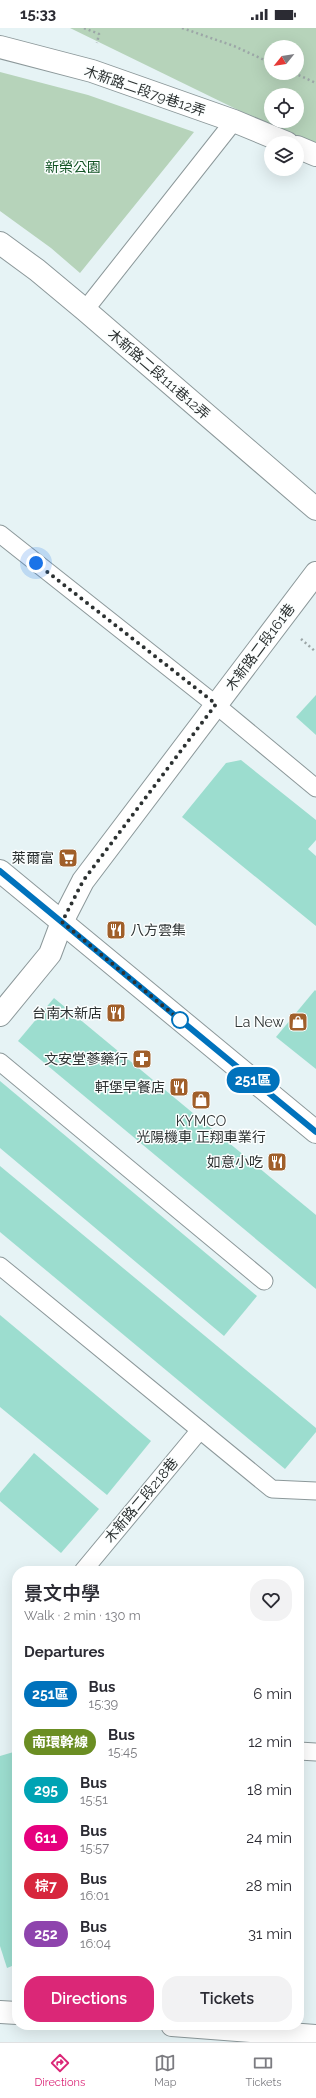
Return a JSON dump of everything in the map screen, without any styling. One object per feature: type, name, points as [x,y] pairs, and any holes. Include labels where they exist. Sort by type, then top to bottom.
[{"type":"street","name":"木新路二段79巷12弄","points":[[0,47],[92,71],[234,121],[270,136]]},
{"type":"street","points":[[304,150],[316,155]]},
{"type":"street","name":"木新路二段111巷12弄","points":[[0,243],[37,270],[85,310],[316,509]]},
{"type":"street","name":"木新路二段161巷","points":[[0,1015],[50,954],[62,922],[83,881],[316,573]]},
{"type":"street","points":[[0,871],[316,1132]]},
{"type":"street","points":[[0,2012],[12,2013]]},
{"type":"street","points":[[195,2031],[316,2036]]},
{"type":"lane","points":[[85,310],[234,121]]},
{"type":"lane","points":[[0,534],[216,704],[316,788]]},
{"type":"lane","points":[[0,1062],[264,1281]]},
{"type":"lane","points":[[0,1266],[272,1489],[316,1491]]},
{"type":"lane","name":"木新路二段218巷","points":[[87,1566],[200,1430]]},
{"type":"lane","points":[[304,1751],[316,1752]]},
{"type":"path","points":[[182,28],[234,46],[264,60]]},
{"type":"path","points":[[304,78],[316,83]]},
{"type":"green space","points":[[70,28],[316,28],[316,148],[304,142],[304,136],[291,136],[275,128],[304,128],[304,88],[264,88],[264,123]]},
{"type":"green space","name":"新榮公園","points":[[0,72],[88,95],[194,132],[80,273],[51,248],[0,211]]},
{"type":"building","points":[[316,695],[316,735],[296,717]]},
{"type":"building","points":[[241,760],[316,820],[316,840],[308,849],[316,856],[316,926],[182,817],[226,763]]},
{"type":"building","points":[[315,990],[316,991],[316,1069],[276,1037]]},
{"type":"building","points":[[54,998],[316,1215],[316,1289],[18,1041]]},
{"type":"building","points":[[0,1081],[257,1296],[224,1336],[0,1148]]},
{"type":"building","points":[[0,1166],[316,1428],[316,1432],[285,1469],[0,1232]]},
{"type":"building","points":[[0,1315],[151,1441],[107,1495],[0,1407]]},
{"type":"building","points":[[34,1453],[99,1509],[61,1553],[0,1501],[0,1493]]},
{"type":"building","points":[[12,1752],[12,1966],[7,1968],[0,1946],[0,1756]]},
{"type":"bus line","name":"251區","points":[[0,871],[316,1132]]},
{"type":"place","name":"萊爾富","points":[[68,858]]},
{"type":"place","name":"八方雲集","points":[[116,930]]},
{"type":"place","name":"台南木新店","points":[[116,1013]]},
{"type":"place","name":"La New","points":[[298,1022]]},
{"type":"place","name":"文安堂蔘藥行","points":[[142,1059]]},
{"type":"place","name":"軒堡早餐店","points":[[179,1087]]},
{"type":"place","name":"KYMCO 光陽機車 正翔車業行","points":[[201,1100]]},
{"type":"place","name":"如意小吃","points":[[277,1162]]},
{"type":"route","points":[[36,563],[216,704],[83,881],[62,922],[180,1020]]}]
